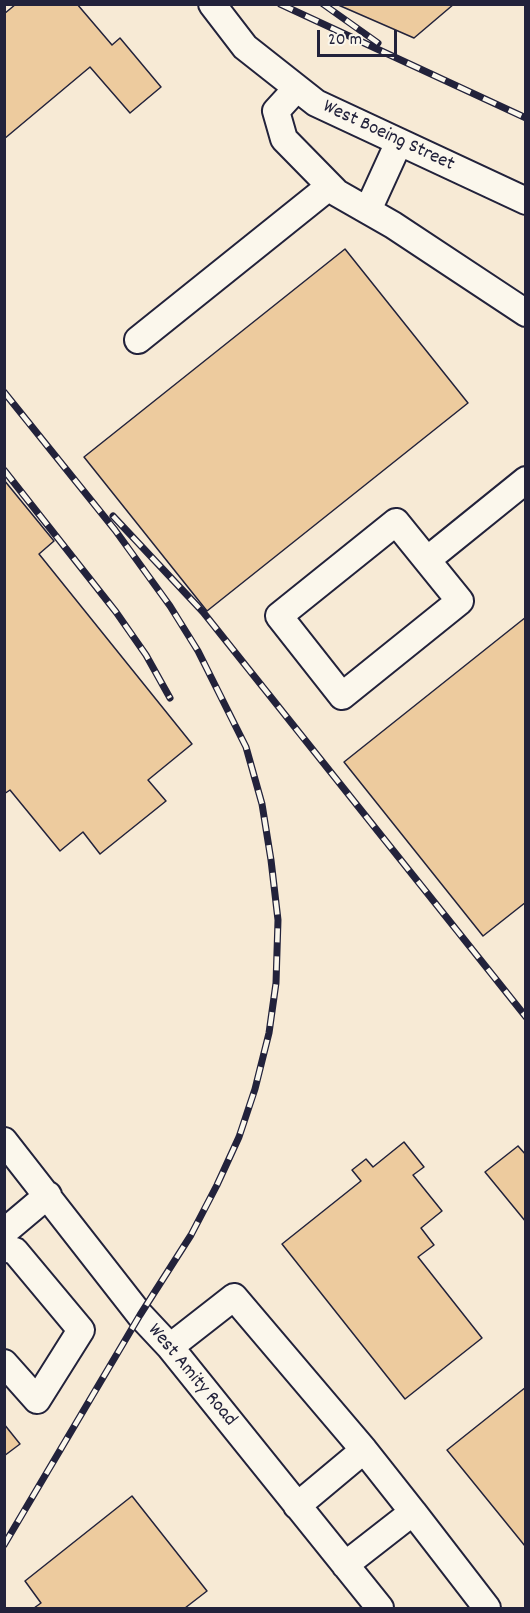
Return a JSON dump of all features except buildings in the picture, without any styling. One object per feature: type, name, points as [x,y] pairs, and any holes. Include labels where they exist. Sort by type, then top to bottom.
[{"type":"street","name":"West Boeing Street","points":[[212,4],[246,47],[316,103],[525,201]]},
{"type":"street","points":[[297,88],[276,111],[284,139],[337,193],[393,225],[525,313]]},
{"type":"street","points":[[368,210],[399,142]]},
{"type":"street","points":[[138,340],[330,186]]},
{"type":"street","points":[[427,560],[525,480]]},
{"type":"street","points":[[396,522],[427,560],[460,601],[342,696],[279,616],[396,522]]},
{"type":"street","name":"West Amity Road","points":[[4,1141],[141,1315],[170,1347],[380,1608]]},
{"type":"street","points":[[4,1232],[48,1196]]},
{"type":"street","points":[[4,1248],[15,1251],[81,1330],[37,1400],[4,1363]]},
{"type":"street","points":[[170,1347],[234,1297],[364,1450],[487,1608]]},
{"type":"street","points":[[297,1506],[364,1450]]},
{"type":"street","points":[[345,1565],[414,1512]]},
{"type":"shaded area","points":[[5,5],[525,5],[525,1608],[5,1608]]},
{"type":"railway","points":[[280,4],[526,118]]},
{"type":"railway","points":[[323,4],[378,43]]},
{"type":"railway","points":[[4,392],[115,530],[170,606],[198,651],[246,747],[262,804],[278,920],[276,983],[269,1033],[255,1089],[239,1137],[191,1235],[140,1315],[4,1545]]},
{"type":"railway","points":[[4,470],[116,612],[146,655],[170,698]]},
{"type":"railway","points":[[113,516],[203,612],[526,1017]]}]
